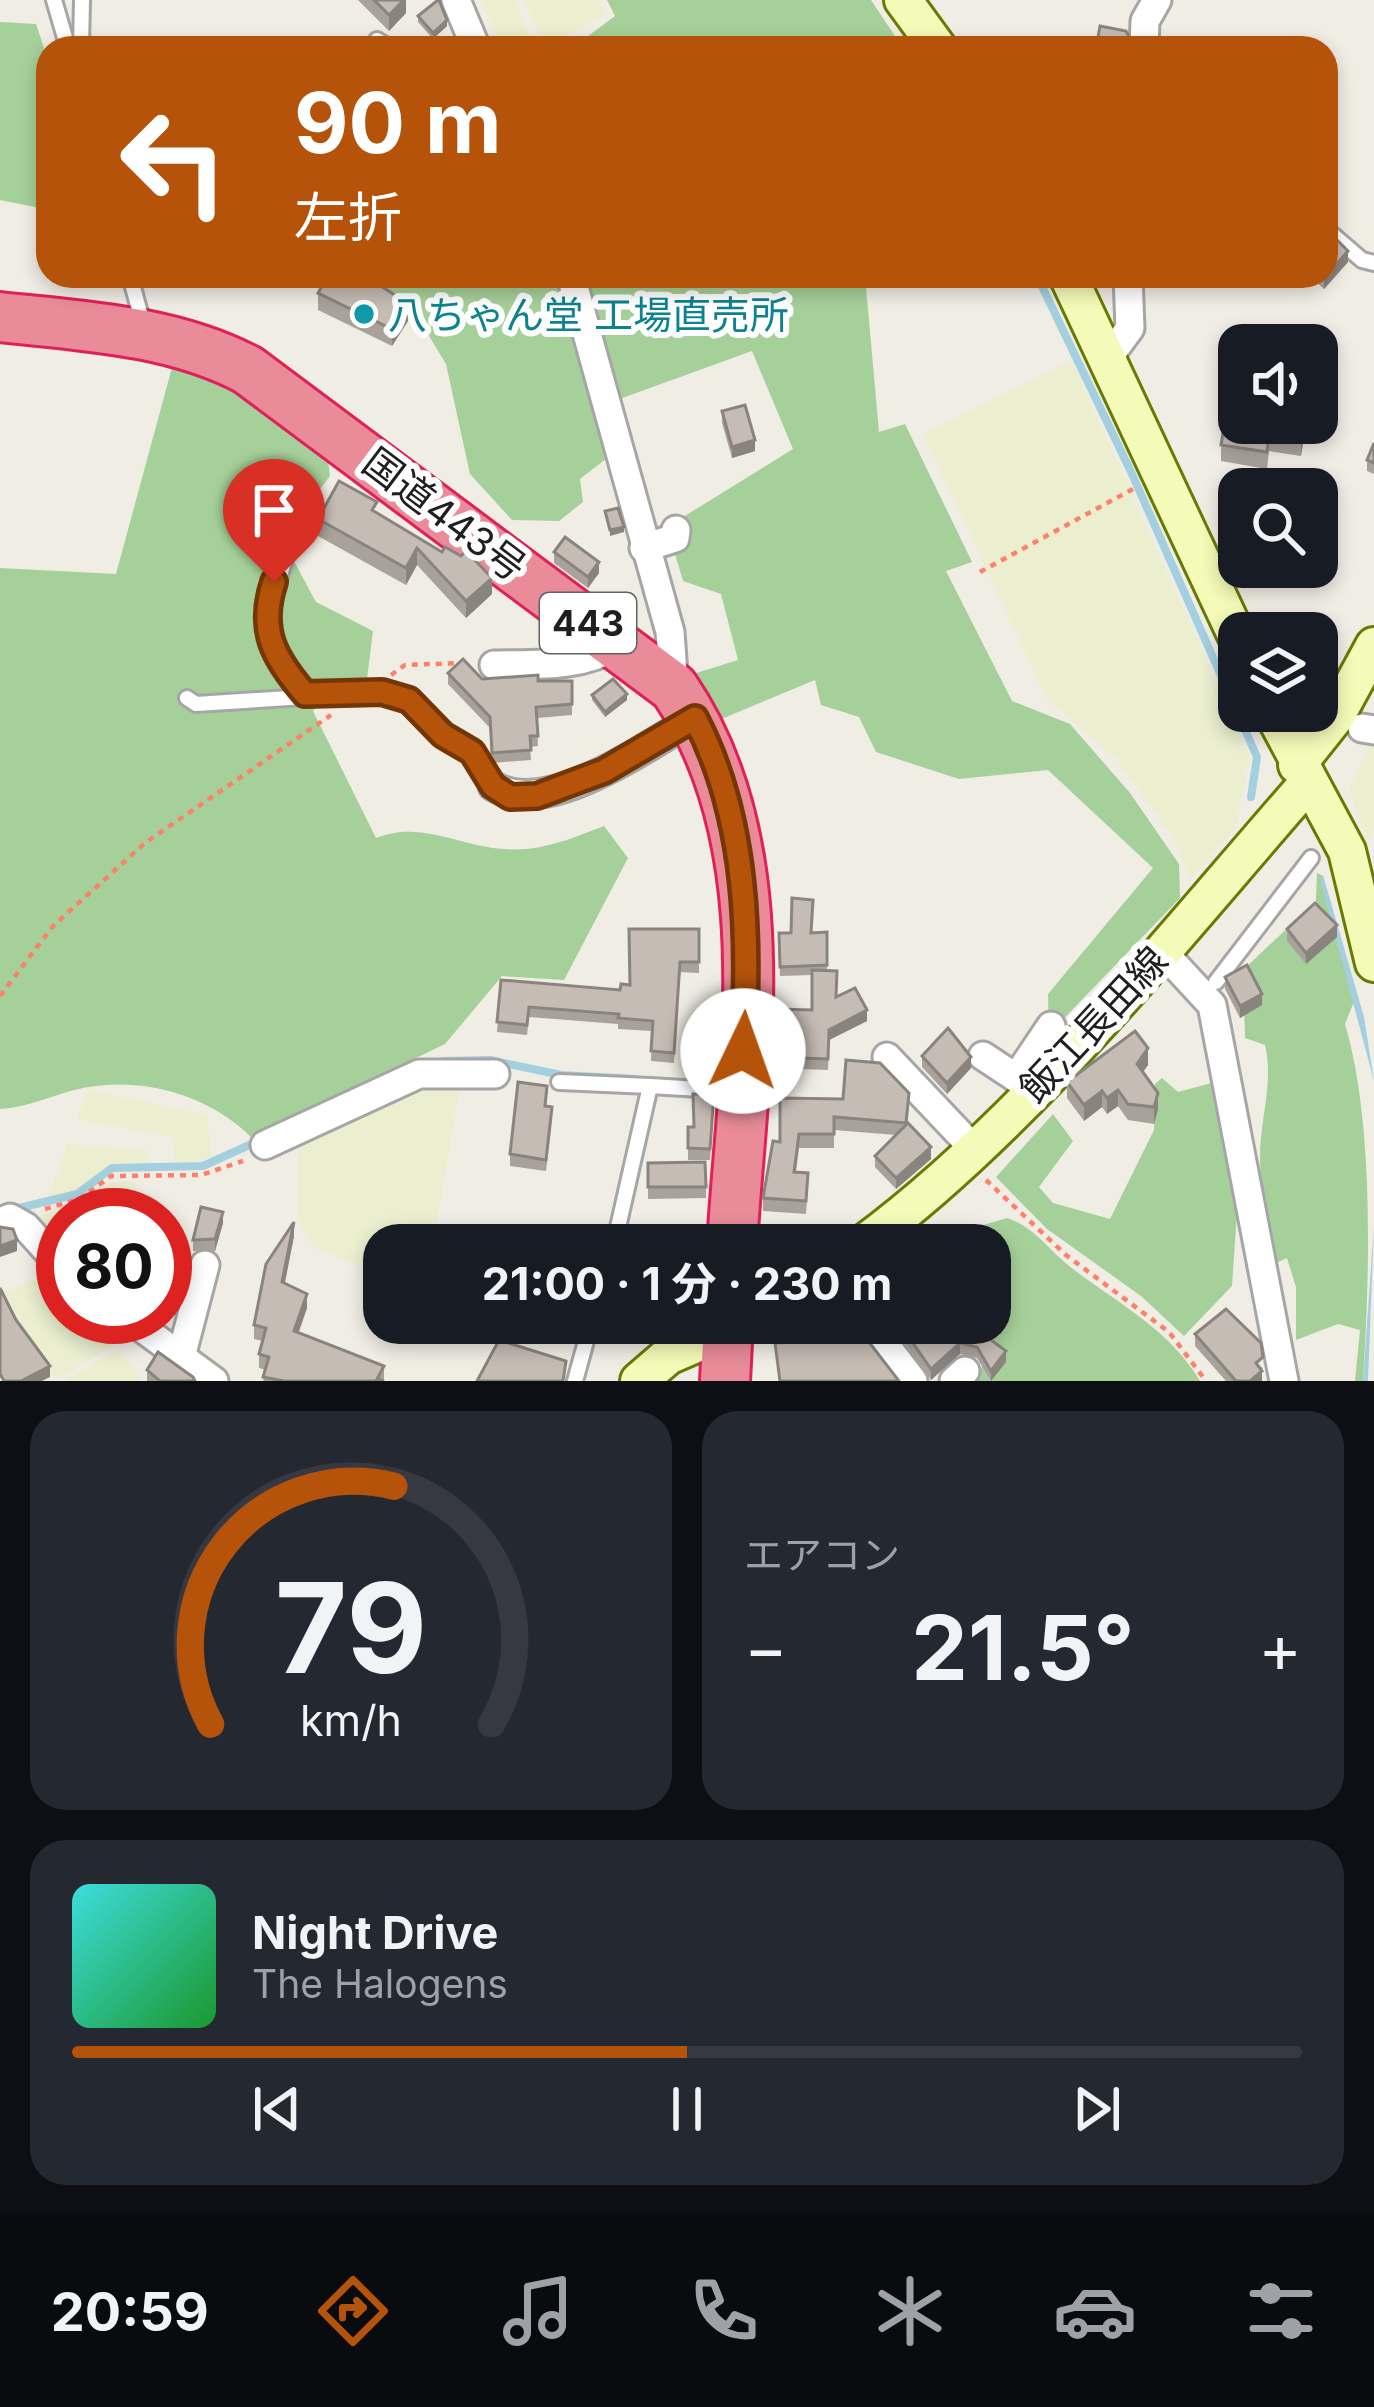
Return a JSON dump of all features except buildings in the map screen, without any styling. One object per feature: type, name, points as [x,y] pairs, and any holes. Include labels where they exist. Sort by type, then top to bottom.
[{"type":"highway","name":"国道443号","points":[[0,317],[146,334],[220,356],[276,389],[617,645],[684,703]]},
{"type":"highway","points":[[684,703],[712,754],[744,885],[748,970],[733,1224]]},
{"type":"main road","points":[[903,0],[929,36]]},
{"type":"main road","points":[[1074,288],[1226,612]]},
{"type":"main road","name":"飯江長田線","points":[[887,1224],[970,1155],[1024,1084],[1162,951],[1302,775],[1374,646]]},
{"type":"main road","points":[[1282,732],[1347,851],[1374,963]]},
{"type":"main road","points":[[639,1381],[668,1356],[715,1344]]},
{"type":"street","points":[[1144,36],[1145,21],[1157,0]]},
{"type":"street","points":[[453,4],[470,36]]},
{"type":"street","points":[[493,786],[510,797],[537,796],[604,771],[684,703],[670,632],[574,288]]},
{"type":"street","points":[[1108,358],[1130,328],[1128,288]]},
{"type":"street","points":[[644,548],[675,538],[676,530]]},
{"type":"street","points":[[494,664],[557,664],[601,655],[617,645]]},
{"type":"street","points":[[1162,951],[1212,1005],[1284,1381]]},
{"type":"street","points":[[983,1056],[1024,1084],[1051,1026]]},
{"type":"street","points":[[887,1057],[970,1155]]},
{"type":"street","points":[[265,1145],[419,1074],[495,1075]]},
{"type":"street","points":[[5,1220],[26,1227],[36,1238]]},
{"type":"street","points":[[182,1357],[205,1265]]},
{"type":"street","points":[[164,1344],[214,1381]]},
{"type":"street","points":[[885,1344],[913,1381]]},
{"type":"lane","points":[[53,0],[64,36]]},
{"type":"lane","points":[[81,36],[82,0]]},
{"type":"lane","points":[[1338,239],[1362,260],[1374,263]]},
{"type":"lane","points":[[133,288],[146,334]]},
{"type":"lane","points":[[286,556],[264,625],[286,672],[305,694]]},
{"type":"lane","points":[[187,698],[196,704],[382,692],[409,700],[443,735],[472,752],[493,786]]},
{"type":"lane","points":[[1216,982],[1311,858]]},
{"type":"lane","points":[[559,1082],[741,1091]]},
{"type":"lane","points":[[619,1224],[650,1086]]},
{"type":"lane","points":[[575,1381],[585,1344]]},
{"type":"path","points":[[980,572],[1145,483]]},
{"type":"path","points":[[0,997],[53,926],[145,843],[405,665],[494,664]]},
{"type":"path","points":[[5,1220],[80,1199],[111,1175],[201,1175],[241,1163],[265,1145]]},
{"type":"path","points":[[970,1155],[1066,1255],[1169,1332],[1206,1381]]},
{"type":"green space","points":[[480,0],[515,0],[530,36],[496,36]]},
{"type":"green space","points":[[525,0],[599,0],[606,14],[567,36],[540,36]]},
{"type":"green space","points":[[607,0],[871,0],[895,36],[588,36],[615,16]]},
{"type":"green space","points":[[0,22],[36,24],[40,36],[36,36],[36,207],[0,200]]},
{"type":"green space","points":[[384,288],[567,288],[611,455],[580,479],[583,502],[559,521],[512,520],[470,474],[446,364],[414,311]]},
{"type":"green space","points":[[583,288],[866,288],[879,432],[905,424],[972,562],[946,571],[1012,701],[1070,724],[1130,793],[1179,864],[1180,898],[1049,1034],[1048,994],[1153,868],[1048,770],[959,779],[876,752],[859,717],[821,705],[815,680],[719,720],[696,673],[738,660],[721,594],[683,581],[667,527],[793,449],[752,351],[614,401]]},
{"type":"green space","points":[[174,360],[233,381],[327,449],[330,476],[282,539],[316,602],[373,631],[367,679],[333,684],[313,711],[376,838],[424,833],[518,849],[555,844],[604,826],[628,858],[564,980],[502,976],[445,1044],[251,1137],[195,1100],[151,1087],[83,1088],[0,1109],[0,568],[116,574]]},
{"type":"green space","points":[[1072,361],[1218,685],[1218,732],[1239,732],[1250,756],[1236,827],[1190,880],[1172,836],[1116,759],[1047,699],[923,434]]},
{"type":"green space","points":[[1374,732],[1374,829],[1367,840],[1349,790]]},
{"type":"green space","points":[[1317,873],[1323,876],[1355,999],[1345,1024],[1365,1151],[1368,1246],[1363,1381],[1355,1381],[1360,1330],[1338,1324],[1296,1340],[1296,1287],[1287,1258],[1276,1263],[1262,1184],[1268,1073],[1265,1045],[1245,1038],[1243,970],[1299,917],[1315,922]]},
{"type":"green space","points":[[1162,1078],[1178,1092],[1215,1082],[1237,1212],[1232,1286],[1184,1336],[1141,1296],[1047,1229],[996,1177],[1053,1114],[1073,1141],[1039,1187],[1053,1203],[1110,1219],[1154,1130],[1155,1084]]},
{"type":"green space","points":[[425,1079],[459,1091],[437,1224],[363,1224],[363,1267],[315,1248],[299,1223],[298,1145]]},
{"type":"green space","points":[[88,1090],[207,1115],[212,1159],[175,1163],[173,1138],[77,1119]]},
{"type":"green space","points":[[68,1144],[150,1151],[145,1165],[109,1166],[81,1188],[51,1188]]},
{"type":"green space","points":[[113,1182],[135,1182],[135,1188],[105,1188]]},
{"type":"green space","points":[[1007,1218],[1026,1227],[1073,1269],[1159,1332],[1200,1381],[976,1381],[991,1344],[1011,1344],[1011,1224],[987,1224]]},
{"type":"green space","points":[[36,1279],[36,1344],[116,1344],[56,1380],[0,1295]]},
{"type":"green space","points":[[120,1349],[142,1381],[63,1381]]},
{"type":"water","points":[[1323,875],[1364,1017],[1374,1081],[1320,879]]},
{"type":"water","points":[[1374,1224],[1368,1381],[1363,1381]]},
{"type":"waterway","points":[[1043,288],[1132,474],[1257,757],[1251,797]]},
{"type":"waterway","points":[[443,1061],[490,1060],[561,1075],[636,1079]]},
{"type":"waterway","points":[[11,1210],[77,1194],[112,1168],[203,1166],[256,1142]]},
{"type":"place","name":"八ちゃん堂 工場直売所","points":[[364,314]]},
{"type":"route","points":[[274,582],[264,625],[286,672],[305,694],[333,697],[382,692],[409,700],[443,735],[472,752],[493,786],[510,797],[537,796],[604,771],[695,718],[712,754],[744,885],[748,970],[743,1051]]}]
